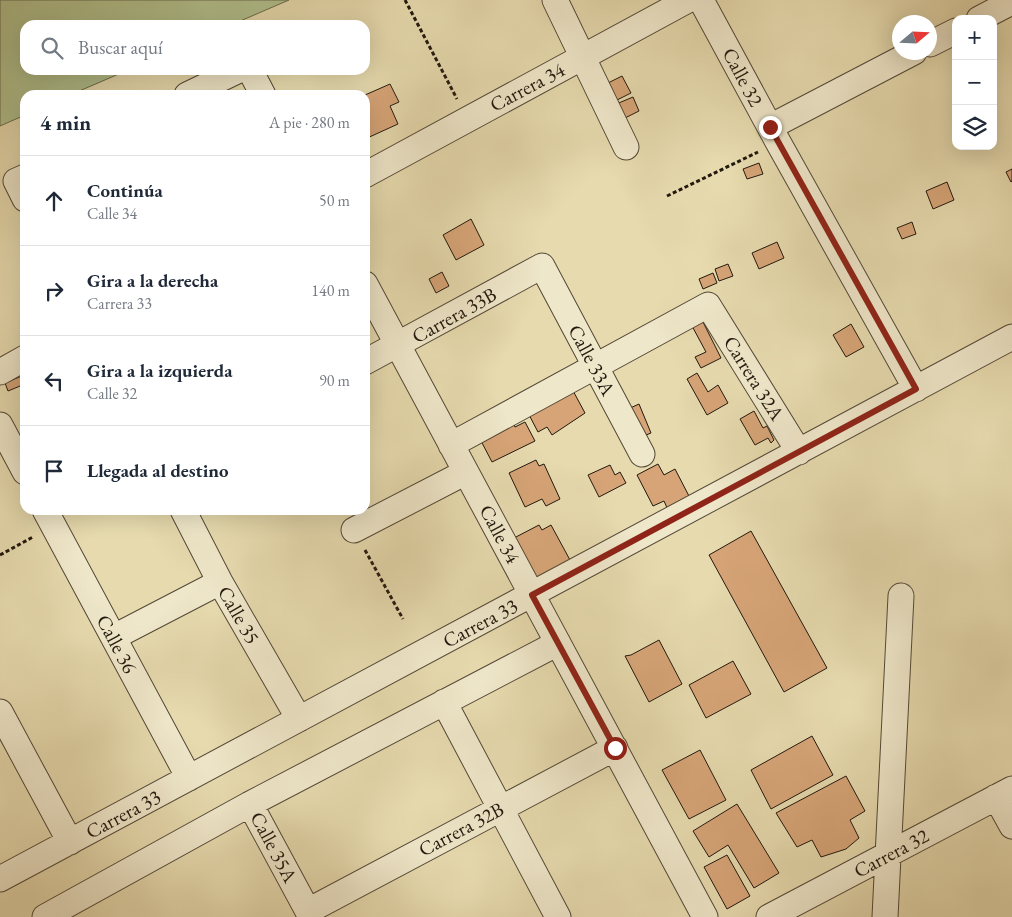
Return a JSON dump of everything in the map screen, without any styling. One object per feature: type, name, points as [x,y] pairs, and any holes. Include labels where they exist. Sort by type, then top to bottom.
[{"type":"street","points":[[555,0],[626,147]]},
{"type":"street","name":"Carrera 34","points":[[370,171],[688,0]]},
{"type":"street","name":"Calle 32","points":[[701,0],[916,389]]},
{"type":"street","points":[[989,15],[1006,8]]},
{"type":"street","points":[[937,40],[952,33]]},
{"type":"street","points":[[774,134],[900,60]]},
{"type":"street","points":[[197,90],[229,75]]},
{"type":"street","points":[[253,75],[261,90]]},
{"type":"street","name":"Carrera 33B","points":[[370,359],[542,266]]},
{"type":"street","name":"Calle 33A","points":[[542,266],[642,454]]},
{"type":"street","name":"Calle 34","points":[[370,293],[706,917]]},
{"type":"street","name":"Carrera 32A","points":[[595,366],[708,305],[799,452]]},
{"type":"street","name":"Carrera 33","points":[[0,879],[1012,337]]},
{"type":"street","points":[[0,372],[20,361]]},
{"type":"street","points":[[451,445],[595,366]]},
{"type":"street","points":[[0,425],[20,463]]},
{"type":"street","points":[[354,530],[466,472]]},
{"type":"street","name":"Calle 35","points":[[186,515],[220,582],[299,719]]},
{"type":"street","name":"Calle 36","points":[[50,518],[189,778]]},
{"type":"street","points":[[114,637],[220,582]]},
{"type":"street","points":[[885,917],[901,596]]},
{"type":"street","points":[[45,917],[250,804],[558,643]]},
{"type":"street","points":[[444,702],[558,917]]},
{"type":"street","points":[[0,712],[70,842]]},
{"type":"street","name":"Carrera 32B","points":[[310,914],[499,808],[615,748]]},
{"type":"street","points":[[1004,793],[1012,826]]},
{"type":"street","name":"Carrera 32","points":[[769,917],[1004,793]]},
{"type":"street","name":"Calle 35A","points":[[250,804],[310,914]]},
{"type":"path","points":[[405,0],[467,119]]},
{"type":"path","points":[[667,196],[774,134]]},
{"type":"path","points":[[0,555],[50,518]]},
{"type":"path","points":[[354,530],[403,619]]},
{"type":"green space","points":[[0,0],[289,0],[243,20],[20,20],[20,75],[116,75],[82,90],[20,90],[20,117],[0,126]]},
{"type":"building","points":[[622,76],[631,93],[609,104],[600,87]]},
{"type":"building","points":[[390,84],[399,102],[390,106],[398,124],[370,137],[370,93]]},
{"type":"building","points":[[633,97],[639,111],[621,120],[614,105]]},
{"type":"building","points":[[759,163],[763,174],[747,179],[743,169]]},
{"type":"building","points":[[1012,169],[1012,181],[1011,182],[1006,172]]},
{"type":"building","points":[[947,182],[954,200],[933,209],[926,191]]},
{"type":"building","points":[[471,219],[484,245],[456,260],[443,235]]},
{"type":"building","points":[[912,222],[916,234],[902,239],[897,228]]},
{"type":"building","points":[[777,242],[784,258],[759,269],[752,253]]},
{"type":"building","points":[[728,264],[733,276],[719,281],[715,269]]},
{"type":"building","points":[[442,272],[449,286],[436,293],[429,279]]},
{"type":"building","points":[[713,273],[717,283],[703,289],[699,279]]},
{"type":"building","points":[[702,320],[721,358],[701,368],[695,357],[706,352],[692,326]]},
{"type":"building","points":[[851,324],[864,347],[846,357],[833,335]]},
{"type":"building","points":[[697,373],[708,392],[718,385],[728,403],[707,415],[687,379]]},
{"type":"building","points":[[20,377],[20,386],[8,391],[5,383]]},
{"type":"building","points":[[571,387],[585,413],[552,435],[547,427],[538,432],[527,411]]},
{"type":"building","points":[[639,404],[651,433],[629,442],[617,414]]},
{"type":"building","points":[[754,411],[763,428],[767,426],[774,440],[771,443],[768,438],[755,445],[740,419]]},
{"type":"building","points":[[512,421],[515,427],[525,422],[535,441],[492,462],[481,441]]},
{"type":"building","points":[[536,460],[539,466],[544,464],[560,499],[546,506],[542,499],[525,507],[509,473]]},
{"type":"building","points":[[658,464],[664,475],[675,469],[690,498],[668,510],[664,501],[653,506],[637,475]]},
{"type":"building","points":[[610,465],[615,475],[620,472],[626,483],[599,497],[588,475]]},
{"type":"building","points":[[539,525],[542,530],[551,525],[570,560],[536,579],[514,538]]},
{"type":"building","points":[[751,531],[827,668],[784,692],[709,555]]},
{"type":"building","points":[[659,640],[682,684],[649,702],[625,656],[631,655]]},
{"type":"building","points":[[733,661],[751,694],[706,718],[689,685]]},
{"type":"building","points":[[812,736],[833,775],[771,809],[751,770]]},
{"type":"building","points":[[700,750],[726,800],[689,819],[662,770]]},
{"type":"building","points":[[846,776],[865,811],[850,820],[859,838],[846,849],[821,857],[812,840],[797,847],[776,813]]},
{"type":"building","points":[[737,804],[779,873],[754,888],[728,845],[709,857],[693,831]]},
{"type":"building","points":[[727,855],[750,896],[727,909],[704,867]]},
{"type":"route","points":[[615,748],[532,595],[916,389],[770,127]]}]
